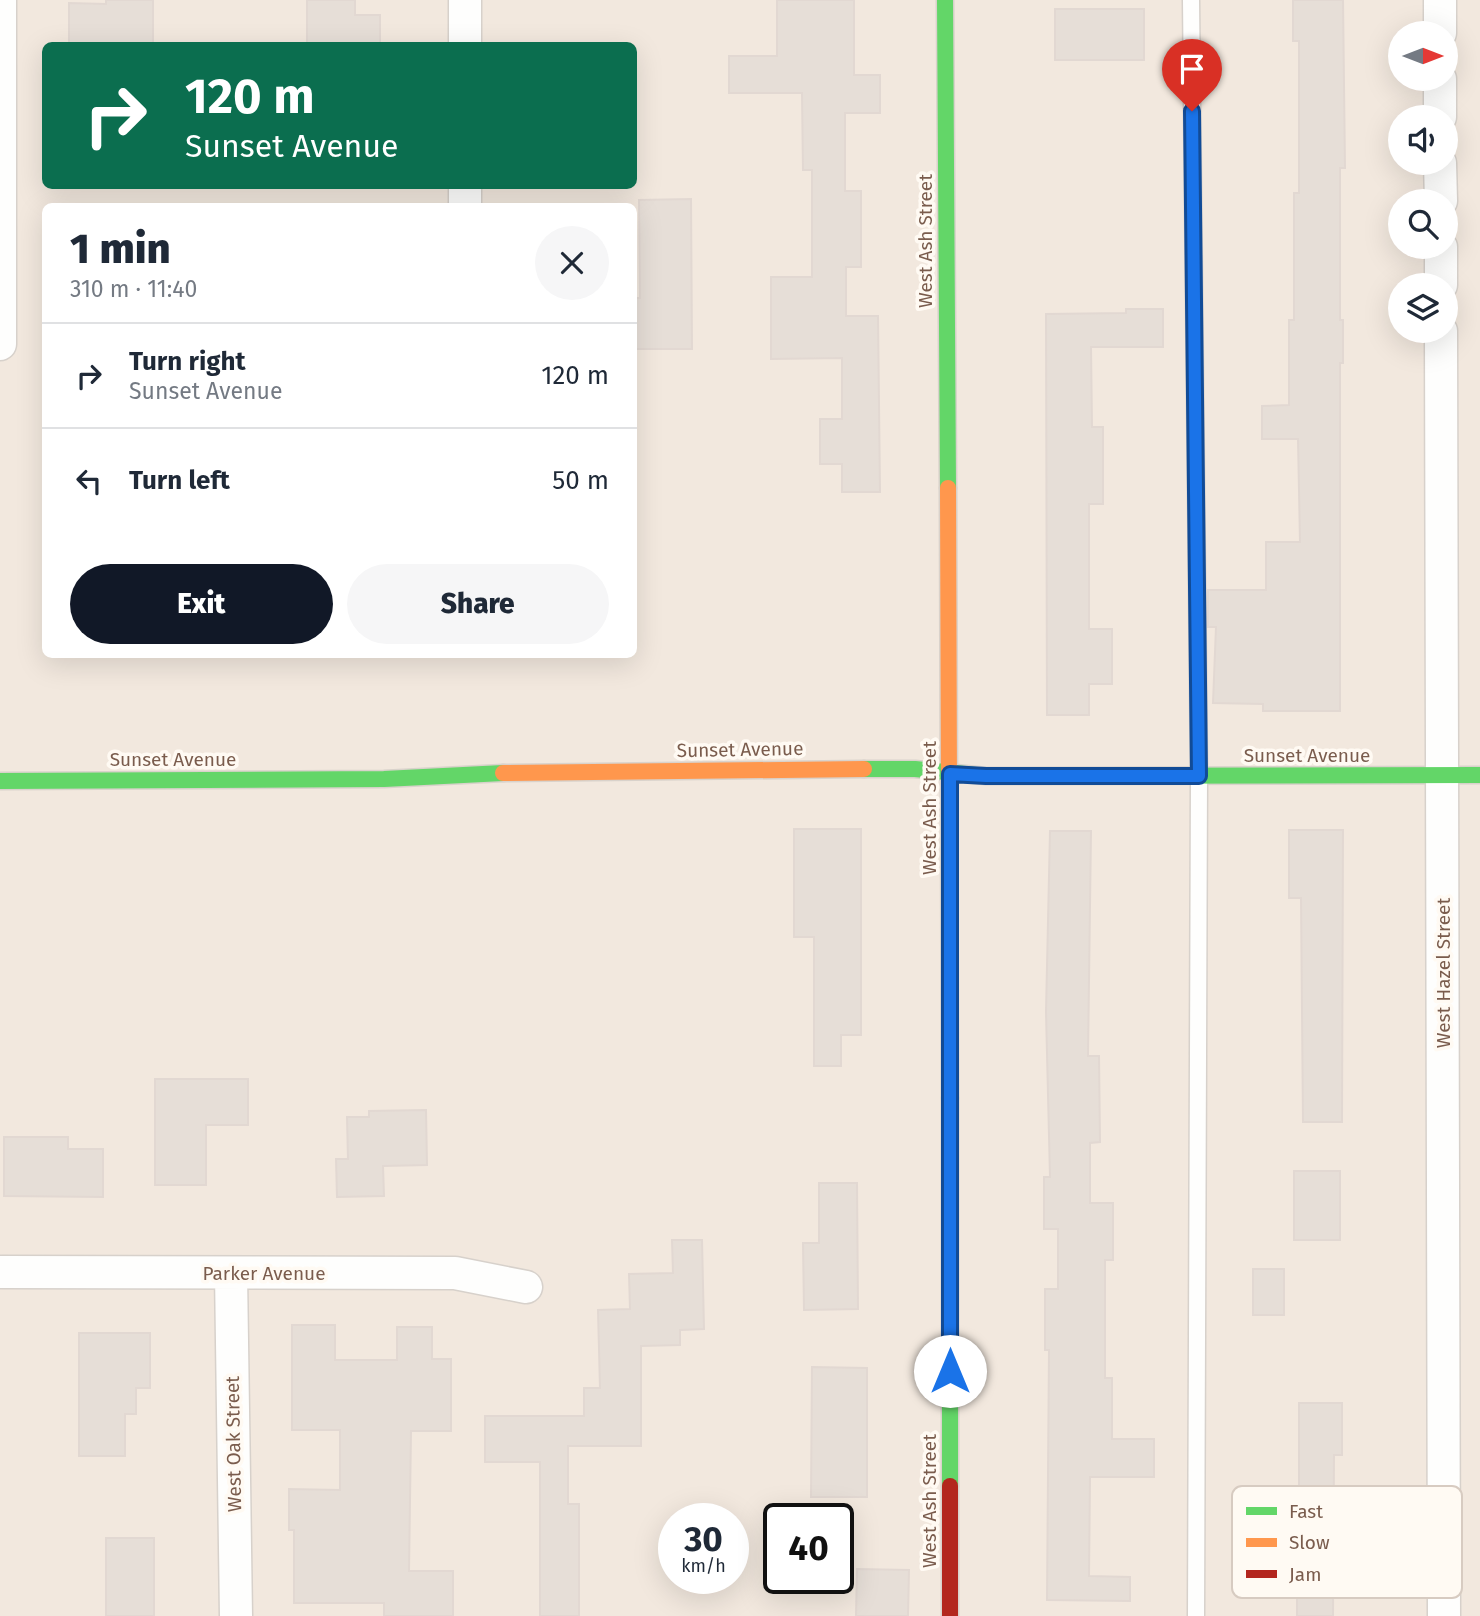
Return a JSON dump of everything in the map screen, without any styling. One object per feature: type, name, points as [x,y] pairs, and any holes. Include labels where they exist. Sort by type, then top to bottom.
[{"type":"street","points":[[0,0],[1,344]]},
{"type":"street","points":[[464,0],[465,42]]},
{"type":"street","name":"West Ash Street","points":[[945,0],[950,774],[950,1616]]},
{"type":"street","points":[[1440,0],[1440,21]]},
{"type":"street","name":"West Hazel Street","points":[[1441,343],[1444,1486]]},
{"type":"street","name":"Sunset Avenue","points":[[0,780],[384,779],[513,772],[888,769],[986,776],[1480,775]]},
{"type":"street","name":"Parker Avenue","points":[[0,1272],[455,1273],[526,1287]]},
{"type":"street","name":"West Oak Street","points":[[231,1272],[236,1616]]},
{"type":"street","name":"West Hazel Street","points":[[1444,1598],[1444,1616]]},
{"type":"lane","points":[[1191,0],[1199,776],[1196,1616]]},
{"type":"shaded area","points":[[0,0],[1480,0],[1480,1616],[0,1616]]},
{"type":"building","points":[[106,0],[153,0],[153,42],[69,42],[69,3],[106,4]]},
{"type":"building","points":[[307,0],[355,0],[355,15],[380,15],[380,42],[307,42]]},
{"type":"building","points":[[777,0],[854,0],[854,75],[880,75],[880,113],[845,113],[845,191],[861,191],[861,267],[846,267],[846,316],[878,316],[880,492],[842,492],[842,464],[820,464],[820,419],[842,419],[842,358],[771,359],[771,277],[812,277],[812,170],[803,170],[802,93],[729,93],[729,56],[777,56]]},
{"type":"building","points":[[1293,0],[1343,0],[1345,168],[1340,168],[1340,320],[1343,320],[1343,363],[1340,363],[1340,711],[1263,711],[1263,704],[1213,703],[1216,627],[1208,627],[1208,590],[1266,590],[1266,542],[1300,542],[1298,439],[1262,439],[1262,406],[1289,405],[1289,320],[1294,320],[1294,193],[1299,193],[1299,41],[1293,41]]},
{"type":"building","points":[[1055,9],[1144,9],[1144,60],[1055,60]]},
{"type":"building","points":[[691,199],[692,349],[637,349],[637,298],[640,298],[639,200]]},
{"type":"building","points":[[1126,309],[1163,309],[1163,347],[1091,347],[1092,427],[1103,427],[1103,504],[1089,504],[1089,629],[1112,629],[1112,684],[1089,684],[1089,715],[1047,715],[1046,314],[1126,313]]},
{"type":"building","points":[[794,829],[861,829],[861,1035],[841,1035],[841,1066],[814,1066],[814,937],[794,937]]},
{"type":"building","points":[[1289,830],[1343,830],[1342,1122],[1303,1122],[1301,898],[1289,898]]},
{"type":"building","points":[[1050,831],[1091,831],[1088,1056],[1099,1056],[1100,1142],[1090,1143],[1090,1203],[1113,1203],[1113,1260],[1105,1260],[1105,1378],[1112,1378],[1112,1439],[1154,1439],[1154,1477],[1090,1477],[1089,1576],[1130,1577],[1130,1601],[1047,1600],[1049,1350],[1045,1350],[1045,1289],[1058,1289],[1058,1229],[1044,1229],[1044,1177],[1050,1177],[1046,1012]]},
{"type":"building","points":[[155,1079],[248,1079],[248,1125],[206,1125],[206,1185],[155,1185]]},
{"type":"building","points":[[426,1110],[427,1165],[383,1166],[384,1196],[337,1197],[336,1159],[348,1159],[347,1117],[369,1117],[369,1111]]},
{"type":"building","points":[[4,1137],[68,1137],[68,1149],[103,1149],[103,1197],[4,1196]]},
{"type":"building","points":[[1294,1171],[1340,1171],[1340,1240],[1294,1240]]},
{"type":"building","points":[[819,1183],[857,1183],[858,1309],[804,1310],[803,1243],[819,1243]]},
{"type":"building","points":[[672,1240],[702,1240],[704,1329],[680,1330],[680,1345],[641,1346],[641,1446],[568,1446],[568,1504],[579,1504],[579,1616],[540,1616],[540,1462],[485,1462],[485,1416],[584,1416],[584,1388],[600,1388],[598,1310],[630,1309],[629,1274],[673,1273]]},
{"type":"building","points":[[1253,1269],[1284,1269],[1284,1315],[1253,1315]]},
{"type":"building","points":[[292,1325],[335,1325],[335,1360],[397,1360],[397,1327],[432,1327],[432,1359],[451,1359],[451,1431],[411,1431],[409,1571],[453,1571],[453,1616],[384,1616],[384,1603],[294,1603],[294,1530],[289,1530],[289,1489],[340,1490],[340,1430],[292,1430]]},
{"type":"building","points":[[79,1333],[150,1333],[150,1388],[136,1388],[136,1414],[125,1414],[125,1456],[79,1456]]},
{"type":"building","points":[[812,1367],[867,1368],[867,1497],[811,1497]]},
{"type":"building","points":[[1299,1403],[1342,1403],[1342,1455],[1334,1455],[1334,1486],[1299,1486]]},
{"type":"building","points":[[106,1538],[154,1538],[154,1616],[106,1616]]},
{"type":"building","points":[[857,1569],[909,1570],[908,1616],[856,1616]]},
{"type":"building","points":[[1297,1598],[1333,1598],[1333,1616],[1297,1616]]},
{"type":"traffic: fast","points":[[945,0],[948,488]]},
{"type":"traffic: fast","points":[[864,769],[915,769],[986,776],[1480,775]]},
{"type":"traffic: fast","points":[[0,781],[384,779],[503,773]]},
{"type":"traffic: fast","points":[[950,1098],[950,1486]]},
{"type":"traffic: slow","points":[[948,488],[950,1098]]},
{"type":"traffic: slow","points":[[503,773],[864,769]]},
{"type":"traffic: jam","points":[[950,1486],[950,1616]]},
{"type":"route","points":[[950,1371],[950,774],[1199,776],[1192,111]]}]
